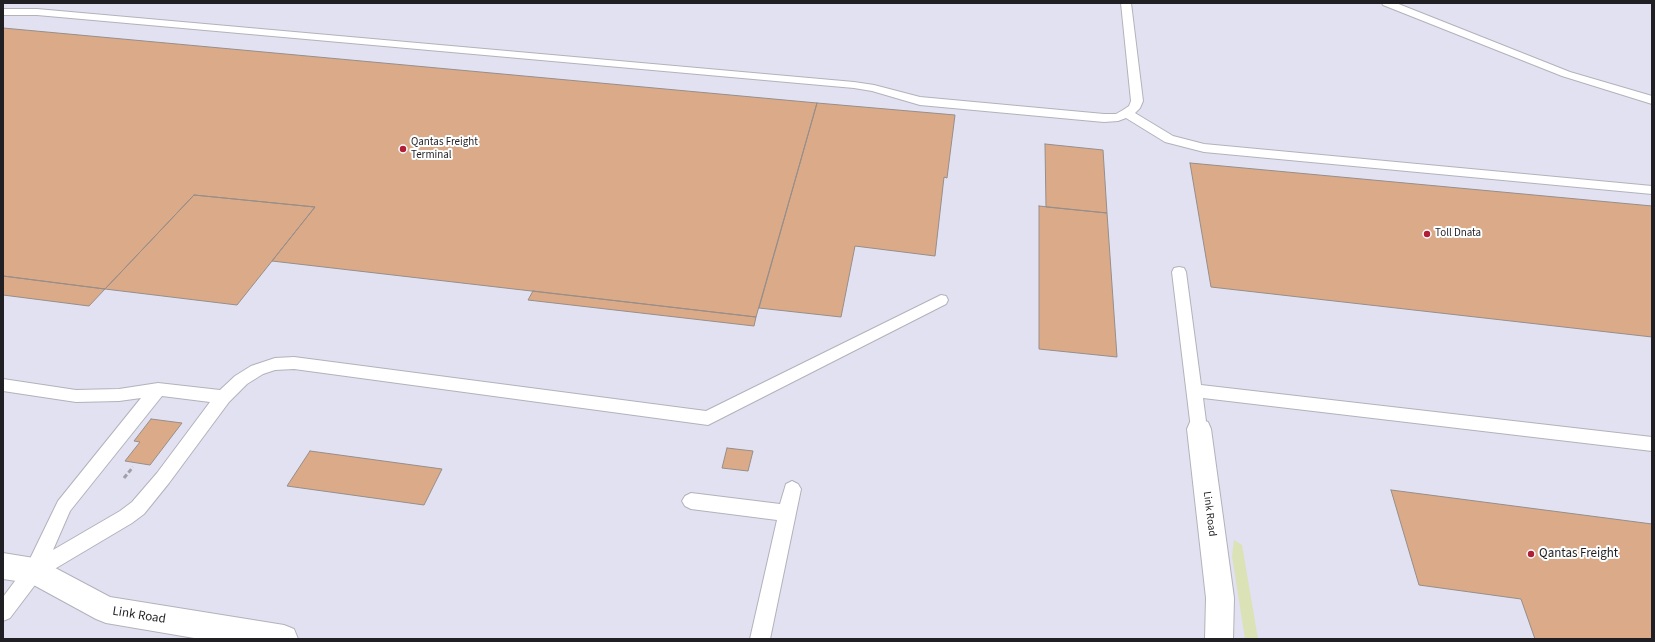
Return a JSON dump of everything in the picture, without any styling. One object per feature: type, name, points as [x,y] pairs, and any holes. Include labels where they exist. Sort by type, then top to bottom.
[{"type":"street","name":"Link Road","points":[[1199,429],[1220,598],[1219,639]]},
{"type":"street","name":"Link Road","points":[[3,566],[34,571],[106,610],[284,639]]},
{"type":"street","name":"Link Road","points":[[1220,598],[1232,639]]},
{"type":"lane","points":[[3,12],[37,12],[854,84],[920,101],[1104,118],[1118,117],[1127,113],[1134,108],[1137,101],[1126,3]]},
{"type":"lane","points":[[1386,3],[1566,74],[1652,100]]},
{"type":"lane","points":[[1127,113],[1169,139],[1204,148],[1652,190]]},
{"type":"lane","points":[[1178,272],[1199,429]]},
{"type":"lane","points":[[34,571],[126,517],[138,508],[163,478],[223,397],[241,380],[257,370],[275,364],[294,363],[708,418],[941,300]]},
{"type":"lane","points":[[3,385],[76,396],[119,396],[158,389],[223,397]]},
{"type":"lane","points":[[3,612],[34,571],[64,506],[158,389]]},
{"type":"lane","points":[[1194,391],[1652,444]]},
{"type":"lane","points":[[760,639],[792,489]]},
{"type":"lane","points":[[692,501],[786,513]]},
{"type":"path","points":[[124,478],[133,468]]},
{"type":"shaded area","points":[[3,3],[1652,3],[1652,639],[3,639]]},
{"type":"green space","points":[[1234,540],[1242,545],[1258,639],[1245,639],[1232,556]]},
{"type":"building","name":"Qantas Freight Terminal","points":[[3,28],[817,103],[756,317],[272,261],[315,207],[194,195],[105,289],[3,276]]},
{"type":"building","points":[[817,103],[955,115],[947,178],[944,177],[935,256],[855,246],[841,317],[759,308]]},
{"type":"building","points":[[1045,144],[1103,150],[1107,213],[1046,207]]},
{"type":"building","name":"Toll Dnata","points":[[1190,163],[1652,206],[1652,337],[1211,287]]},
{"type":"building","points":[[194,195],[315,207],[237,305],[105,289]]},
{"type":"building","points":[[1039,206],[1107,213],[1117,357],[1039,349]]},
{"type":"building","points":[[3,276],[105,289],[89,306],[3,295]]},
{"type":"building","points":[[533,291],[756,317],[754,326],[528,300]]},
{"type":"building","points":[[151,419],[182,423],[150,465],[125,461],[140,442],[134,441]]},
{"type":"building","points":[[727,448],[753,451],[748,471],[722,468]]},
{"type":"building","points":[[310,451],[442,469],[424,505],[287,486]]},
{"type":"building","name":"Qantas Freight","points":[[1391,490],[1652,524],[1652,639],[1535,639],[1521,599],[1419,585]]},
{"type":"place","name":"Qantas Freight Terminal","points":[[403,149]]},
{"type":"place","name":"Toll Dnata","points":[[1427,234]]},
{"type":"place","name":"Qantas Freight","points":[[1531,554]]}]
